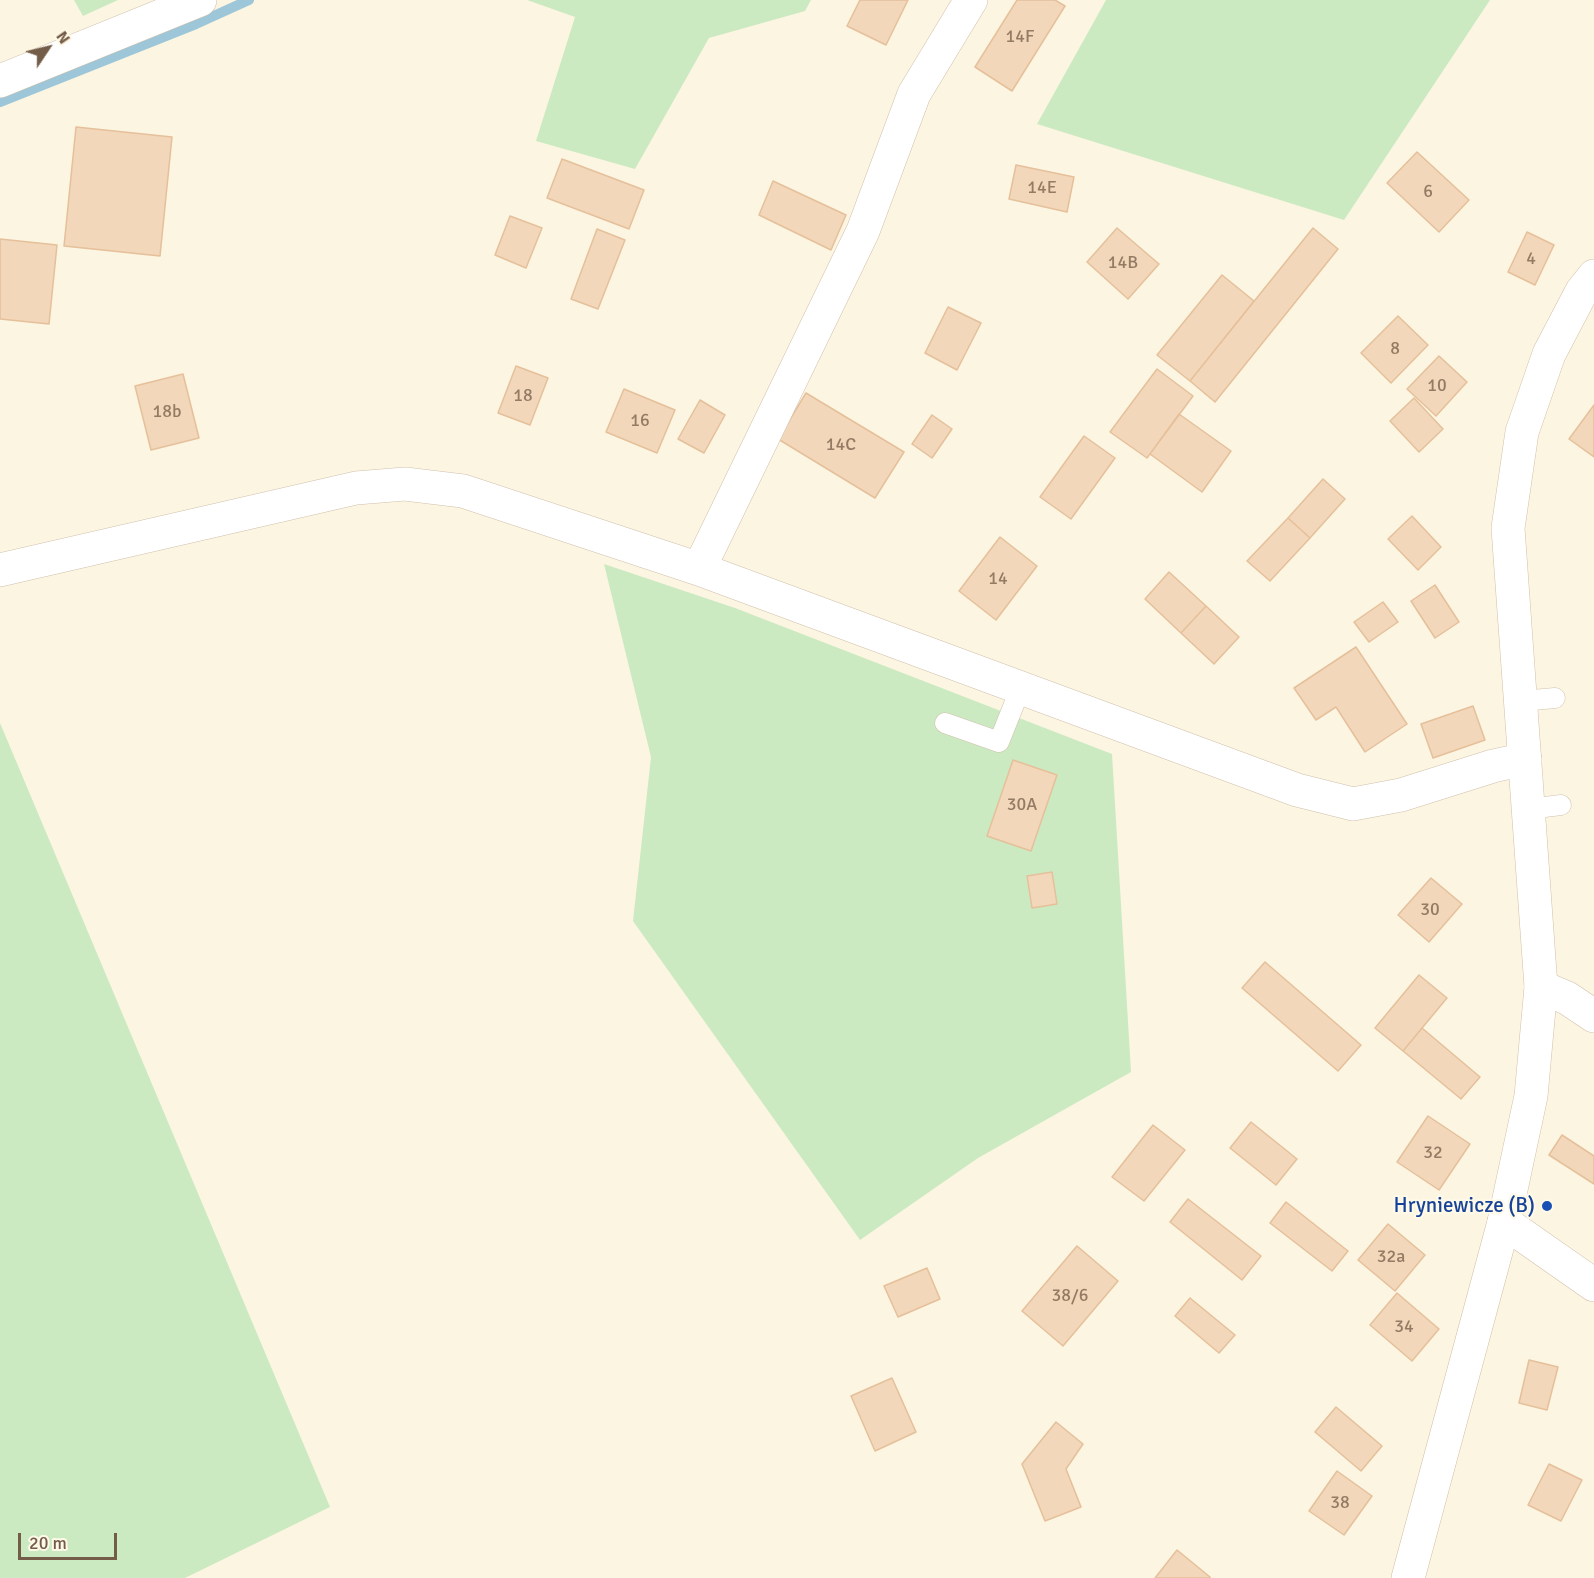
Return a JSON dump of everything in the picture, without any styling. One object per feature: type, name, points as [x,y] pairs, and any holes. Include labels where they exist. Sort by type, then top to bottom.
[{"type":"street","points":[[0,81],[200,0]]},
{"type":"street","points":[[699,569],[863,231],[914,94],[971,0]]},
{"type":"street","points":[[1408,1578],[1504,1222],[1531,1096],[1541,987],[1508,528],[1522,432],[1549,354],[1582,291],[1594,276]]},
{"type":"street","points":[[0,570],[356,488],[405,484],[463,491],[699,569],[1297,790],[1353,804],[1401,795],[1525,759]]},
{"type":"street","points":[[1541,987],[1566,998],[1594,1016]]},
{"type":"street","points":[[1504,1222],[1594,1286]]},
{"type":"lane","points":[[945,723],[999,742],[1021,687]]},
{"type":"lane","points":[[1521,701],[1555,698]]},
{"type":"lane","points":[[1528,809],[1561,804]]},
{"type":"green space","points":[[74,0],[118,0],[83,16]]},
{"type":"green space","points":[[527,0],[811,0],[805,11],[709,38],[635,169],[536,141],[575,17]]},
{"type":"green space","points":[[1106,0],[1490,0],[1344,220],[1037,124]]},
{"type":"green space","points":[[604,564],[735,608],[1112,754],[1131,1072],[978,1158],[860,1240],[633,921],[651,757]]},
{"type":"green space","points":[[0,723],[330,1507],[185,1578],[0,1578]]},
{"type":"building","points":[[860,0],[908,0],[886,45],[847,26]]},
{"type":"building","points":[[1017,0],[1055,0],[1065,6],[1012,91],[975,67]]},
{"type":"building","points":[[76,127],[172,137],[160,256],[64,246]]},
{"type":"building","points":[[1417,152],[1469,200],[1439,232],[1387,183]]},
{"type":"building","points":[[562,159],[644,190],[629,229],[547,198]]},
{"type":"building","points":[[1016,165],[1074,177],[1067,212],[1009,199]]},
{"type":"building","points":[[773,181],[846,215],[831,250],[759,215]]},
{"type":"building","points":[[510,216],[542,228],[526,268],[495,255]]},
{"type":"building","points":[[1117,228],[1159,264],[1128,299],[1087,262]]},
{"type":"building","points":[[1313,228],[1338,249],[1215,402],[1190,381]]},
{"type":"building","points":[[597,229],[625,240],[598,309],[571,299]]},
{"type":"building","points":[[1527,232],[1554,245],[1535,285],[1508,272]]},
{"type":"building","points":[[0,239],[57,245],[49,324],[0,319]]},
{"type":"building","points":[[1222,275],[1254,301],[1190,381],[1157,355]]},
{"type":"building","points":[[948,307],[981,323],[957,370],[925,353]]},
{"type":"building","points":[[1398,316],[1428,345],[1391,383],[1361,353]]},
{"type":"building","points":[[1439,356],[1467,382],[1436,416],[1407,389]]},
{"type":"building","points":[[516,366],[548,378],[530,425],[498,413]]},
{"type":"building","points":[[1157,369],[1193,396],[1147,458],[1110,432]]},
{"type":"building","points":[[183,374],[199,438],[151,450],[135,386]]},
{"type":"building","points":[[624,389],[675,410],[657,453],[606,432]]},
{"type":"building","points":[[806,393],[904,452],[875,498],[778,439]]},
{"type":"building","points":[[1414,398],[1443,429],[1419,452],[1390,421]]},
{"type":"building","points":[[700,400],[725,415],[704,453],[678,439]]},
{"type":"building","points":[[1594,405],[1594,457],[1569,439]]},
{"type":"building","points":[[1179,414],[1231,451],[1202,492],[1150,454]]},
{"type":"building","points":[[932,415],[952,429],[932,458],[912,444]]},
{"type":"building","points":[[1084,436],[1115,458],[1071,519],[1040,497]]},
{"type":"building","points":[[1323,479],[1345,499],[1310,538],[1288,518]]},
{"type":"building","points":[[1412,516],[1441,547],[1418,570],[1388,539]]},
{"type":"building","points":[[1288,518],[1310,538],[1270,581],[1247,561]]},
{"type":"building","points":[[1000,537],[1037,566],[996,620],[959,591]]},
{"type":"building","points":[[1169,572],[1206,606],[1181,633],[1145,599]]},
{"type":"building","points":[[1435,585],[1459,622],[1435,638],[1411,601]]},
{"type":"building","points":[[1383,602],[1398,622],[1369,642],[1354,622]]},
{"type":"building","points":[[1206,606],[1239,637],[1214,664],[1181,633]]},
{"type":"building","points":[[1356,647],[1407,724],[1365,752],[1336,707],[1316,720],[1294,688]]},
{"type":"building","points":[[1473,706],[1485,740],[1433,758],[1421,724]]},
{"type":"building","points":[[1013,760],[1057,775],[1031,851],[987,836]]},
{"type":"building","points":[[1052,872],[1057,904],[1032,908],[1027,876]]},
{"type":"building","points":[[1431,878],[1462,904],[1429,942],[1398,915]]},
{"type":"building","points":[[1265,962],[1361,1045],[1338,1071],[1242,988]]},
{"type":"building","points":[[1419,975],[1447,998],[1403,1051],[1375,1028]]},
{"type":"building","points":[[1422,1028],[1480,1077],[1461,1099],[1403,1051]]},
{"type":"building","points":[[1428,1116],[1470,1144],[1439,1190],[1397,1162]]},
{"type":"building","points":[[1251,1122],[1297,1159],[1276,1185],[1230,1148]]},
{"type":"building","points":[[1153,1125],[1185,1150],[1144,1201],[1112,1177]]},
{"type":"building","points":[[1562,1135],[1594,1156],[1594,1184],[1549,1155]]},
{"type":"building","points":[[1188,1199],[1261,1256],[1242,1280],[1170,1222]]},
{"type":"building","points":[[1286,1202],[1348,1251],[1332,1271],[1270,1223]]},
{"type":"building","points":[[1388,1224],[1425,1255],[1395,1291],[1358,1260]]},
{"type":"building","points":[[1077,1246],[1118,1281],[1063,1346],[1022,1311]]},
{"type":"building","points":[[927,1268],[940,1299],[898,1317],[884,1286]]},
{"type":"building","points":[[1397,1293],[1439,1329],[1412,1361],[1370,1325]]},
{"type":"building","points":[[1190,1298],[1235,1335],[1219,1353],[1175,1316]]},
{"type":"building","points":[[1529,1360],[1558,1367],[1547,1410],[1519,1403]]},
{"type":"building","points":[[892,1378],[916,1432],[875,1451],[851,1396]]},
{"type":"building","points":[[1336,1407],[1382,1446],[1361,1471],[1315,1432]]},
{"type":"building","points":[[1056,1422],[1083,1444],[1066,1469],[1081,1507],[1045,1521],[1022,1464]]},
{"type":"building","points":[[1549,1464],[1582,1480],[1561,1521],[1528,1505]]},
{"type":"building","points":[[1337,1471],[1372,1496],[1344,1535],[1309,1511]]},
{"type":"building","points":[[1177,1550],[1210,1577],[1210,1578],[1155,1578]]},
{"type":"waterway","points":[[0,102],[196,24],[249,0]]},
{"type":"place","name":"Hryniewicze (B)","points":[[1547,1206]]}]
